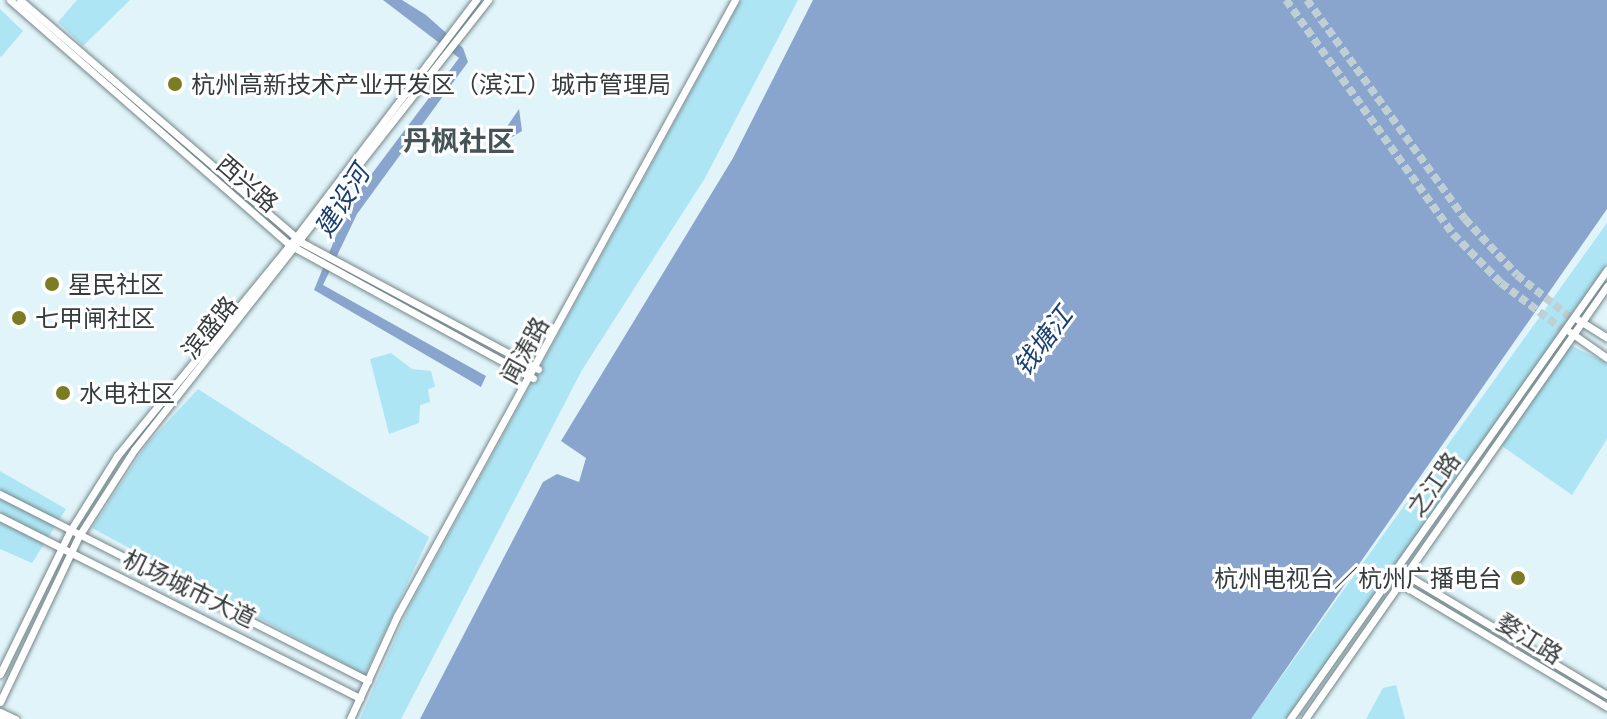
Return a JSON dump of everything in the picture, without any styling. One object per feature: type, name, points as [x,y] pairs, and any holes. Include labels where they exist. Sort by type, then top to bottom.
[{"type":"main road","name":"西兴路","points":[[10,0],[296,244],[533,378]]},
{"type":"main road","name":"西兴路","points":[[20,0],[296,244]]},
{"type":"main road","name":"滨盛路","points":[[0,674],[61,547],[117,456],[296,244],[476,0]]},
{"type":"main road","name":"滨盛路","points":[[0,702],[71,551],[134,450],[488,0]]},
{"type":"main road","name":"闻涛路","points":[[350,719],[735,0]]},
{"type":"main road","name":"西兴路","points":[[336,267],[538,369]]},
{"type":"main road","name":"之江路","points":[[1305,719],[1400,583],[1401,572],[1571,316],[1607,270]]},
{"type":"main road","name":"之江路","points":[[1290,719],[1391,579],[1401,572],[1607,286]]},
{"type":"main road","points":[[1571,316],[1607,338]]},
{"type":"main road","points":[[1564,329],[1607,358]]},
{"type":"main road","points":[[0,494],[70,531]]},
{"type":"main road","name":"机场城市大道","points":[[0,517],[360,698]]},
{"type":"main road","name":"机场城市大道","points":[[70,531],[368,681]]},
{"type":"main road","name":"婺江路","points":[[1401,572],[1607,695]]},
{"type":"main road","name":"婺江路","points":[[1391,579],[1607,707]]},
{"type":"main road","points":[[0,712],[15,719]]},
{"type":"shaded area","points":[[77,0],[130,0],[83,46],[58,22]]},
{"type":"shaded area","points":[[741,0],[798,0],[705,178],[582,370],[401,719],[360,719],[409,607]]},
{"type":"shaded area","points":[[0,9],[23,31],[1,57],[0,56]]},
{"type":"shaded area","points":[[1607,223],[1607,264],[1391,579],[1290,719],[1251,719]]},
{"type":"shaded area","points":[[1570,345],[1607,363],[1607,439],[1572,495],[1502,446]]},
{"type":"shaded area","points":[[391,353],[412,369],[431,371],[435,387],[428,389],[430,402],[420,405],[419,423],[389,434],[370,359]]},
{"type":"shaded area","points":[[198,389],[429,537],[365,675],[92,528],[146,445]]},
{"type":"shaded area","points":[[0,471],[66,509],[32,563],[0,549]]},
{"type":"shaded area","points":[[1396,685],[1405,719],[1366,719],[1383,688]]},
{"type":"water","points":[[383,0],[402,0],[426,15],[463,48],[468,62],[357,214],[323,285],[486,376],[481,387],[314,290],[349,204],[459,58]]},
{"type":"water","name":"钱塘江","points":[[813,0],[1607,0],[1607,209],[1251,719],[420,719],[543,482],[557,474],[579,482],[586,458],[561,441],[733,158]]},
{"type":"water","points":[[519,109],[522,131],[502,143],[504,131]]},
{"type":"tunnel","points":[[1286,0],[1453,234],[1501,283],[1570,335]]},
{"type":"tunnel","points":[[1307,0],[1465,219],[1517,275],[1576,322]]},
{"type":"place","name":"杭州高新技术产业开发区（滨江）城市管理局","points":[[175,84]]},
{"type":"place","name":"星民社区","points":[[52,284]]},
{"type":"place","name":"七甲闸社区","points":[[19,318]]},
{"type":"place","name":"水电社区","points":[[63,393]]},
{"type":"place","name":"杭州电视台／杭州广播电台","points":[[1518,578]]},
{"type":"district","name":"丹枫社区","points":[[459,141]]},
{"type":"water label","name":"建设河","points":[[342,201]]}]
